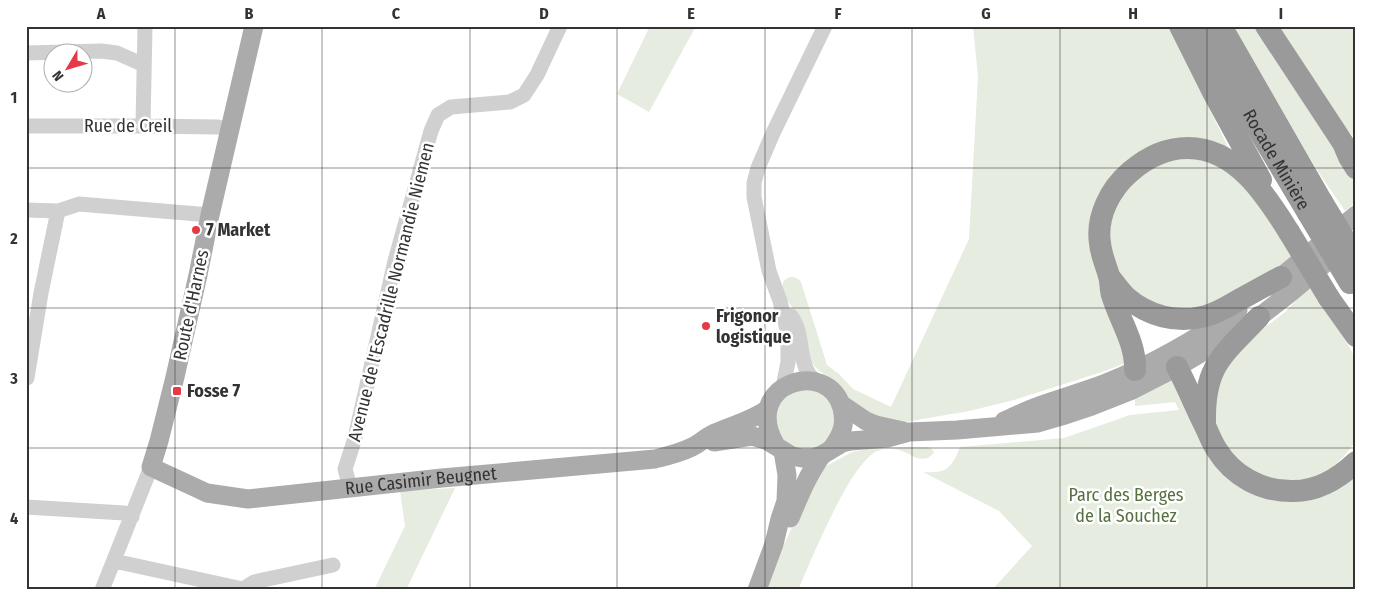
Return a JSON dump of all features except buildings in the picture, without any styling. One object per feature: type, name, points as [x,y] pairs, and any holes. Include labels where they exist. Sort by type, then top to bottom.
[{"type":"highway","points":[[1180,26],[1276,210],[1329,298],[1354,335]]},
{"type":"highway","name":"Rocade Minière","points":[[1200,26],[1255,124],[1315,208],[1356,258]]},
{"type":"highway","name":"Rocade Minière","points":[[1221,26],[1315,208],[1353,287]]},
{"type":"highway","points":[[1266,26],[1350,148],[1349,157],[1356,168]]},
{"type":"highway","points":[[1144,366],[1135,358],[1112,294],[1099,241],[1100,224],[1104,210],[1116,186],[1146,160],[1160,153],[1198,148],[1226,159],[1242,170],[1276,210]]},
{"type":"highway","points":[[1109,277],[1124,296],[1140,308],[1158,316],[1177,319],[1207,316],[1281,277]]},
{"type":"highway","points":[[1205,426],[1206,395],[1212,371],[1224,353],[1259,317]]},
{"type":"highway","points":[[1177,366],[1187,385],[1197,412],[1217,450],[1225,461],[1244,478],[1271,489],[1300,491],[1324,485],[1337,478],[1356,462]]},
{"type":"main road","name":"Route d'Harnes","points":[[151,467],[175,377],[254,26]]},
{"type":"main road","points":[[992,427],[1037,406],[1104,384],[1144,366],[1210,329],[1281,277],[1356,215]]},
{"type":"main road","points":[[693,446],[752,436],[766,440],[792,456],[812,458],[842,443],[887,438],[909,432],[1038,423],[1085,409],[1130,391],[1177,366],[1259,317],[1356,237]]},
{"type":"main road","points":[[1111,399],[1129,384],[1144,366],[1171,363],[1177,366]]},
{"type":"main road","points":[[757,590],[774,544],[786,501],[787,475],[779,448],[769,433],[766,421],[768,409],[776,393],[783,387],[800,381],[817,383],[827,387],[835,394],[841,404],[844,415],[844,427],[840,438],[815,464],[787,524],[774,544]]},
{"type":"main road","points":[[841,404],[876,425],[909,432]]},
{"type":"main road","points":[[693,446],[713,433],[758,416],[768,409]]},
{"type":"main road","name":"Rue Casimir Beugnet","points":[[151,467],[200,490],[248,499],[350,487],[654,459],[679,453],[693,446]]},
{"type":"street","points":[[143,126],[145,26]]},
{"type":"street","name":"Avenue de l'Escadrille Normandie Niemen","points":[[350,487],[345,469],[355,438],[395,260],[431,130],[438,115],[451,107],[510,102],[524,95],[537,75],[560,26]]},
{"type":"street","points":[[783,387],[789,352],[788,334],[780,300],[765,254],[754,197],[754,183],[758,168],[773,133],[825,26]]},
{"type":"street","points":[[26,52],[101,51],[118,53],[144,65]]},
{"type":"street","name":"Rue de Creil","points":[[26,126],[218,127],[230,130]]},
{"type":"street","points":[[26,210],[58,211],[79,204],[210,216]]},
{"type":"street","points":[[27,378],[33,293],[58,211]]},
{"type":"street","points":[[780,300],[794,320],[808,373],[817,383]]},
{"type":"street","points":[[102,590],[151,467]]},
{"type":"street","points":[[26,507],[124,512],[132,517]]},
{"type":"street","points":[[114,562],[243,589],[254,582],[333,565]]},
{"type":"green space","points":[[650,26],[696,26],[649,112],[617,94]]},
{"type":"green space","points":[[973,26],[1169,26],[1230,151],[1169,143],[1097,216],[1131,361],[1014,400],[969,411],[894,424],[877,418],[875,414],[870,415],[851,401],[836,383],[815,367],[808,353],[801,323],[784,293],[783,284],[787,278],[792,277],[801,282],[827,365],[839,374],[853,389],[891,407],[969,239],[978,77]]},
{"type":"green space","points":[[1233,26],[1259,26],[1356,178],[1356,202],[1345,211],[1317,170]]},
{"type":"green space","points":[[1279,26],[1356,26],[1356,138],[1334,113]]},
{"type":"green space","points":[[1193,158],[1213,163],[1229,172],[1258,202],[1292,257],[1275,270],[1205,309],[1169,310],[1133,293],[1111,262],[1107,225],[1117,194],[1156,162]]},
{"type":"green space","points":[[1310,287],[1356,359],[1356,441],[1333,467],[1318,475],[1305,480],[1271,482],[1237,465],[1213,424],[1213,388],[1241,345],[1284,313]]},
{"type":"green space","name":"Parc des Berges de la Souchez","points":[[1177,378],[1199,428],[1277,496],[1356,468],[1356,590],[992,590],[1032,546],[999,511],[923,472],[943,471],[951,465],[960,447],[1064,438],[1130,415],[1179,410],[1175,402],[1135,406],[1135,396]]},
{"type":"green space","points":[[800,390],[812,390],[823,395],[831,403],[836,414],[834,432],[823,445],[812,450],[800,450],[789,445],[781,437],[776,426],[776,414],[781,403],[789,395]]},
{"type":"green space","points":[[876,447],[928,447],[934,453],[928,458],[921,459],[901,450],[887,449],[880,450],[869,457],[857,471],[833,512],[798,590],[765,590],[819,470],[852,452]]},
{"type":"green space","points":[[455,488],[406,590],[374,590],[405,526],[400,491]]},
{"type":"place","name":"7 Market","points":[[196,230]]},
{"type":"place","name":"Frigonor logistique","points":[[706,326]]},
{"type":"place","name":"Fosse 7","points":[[177,391]]}]
